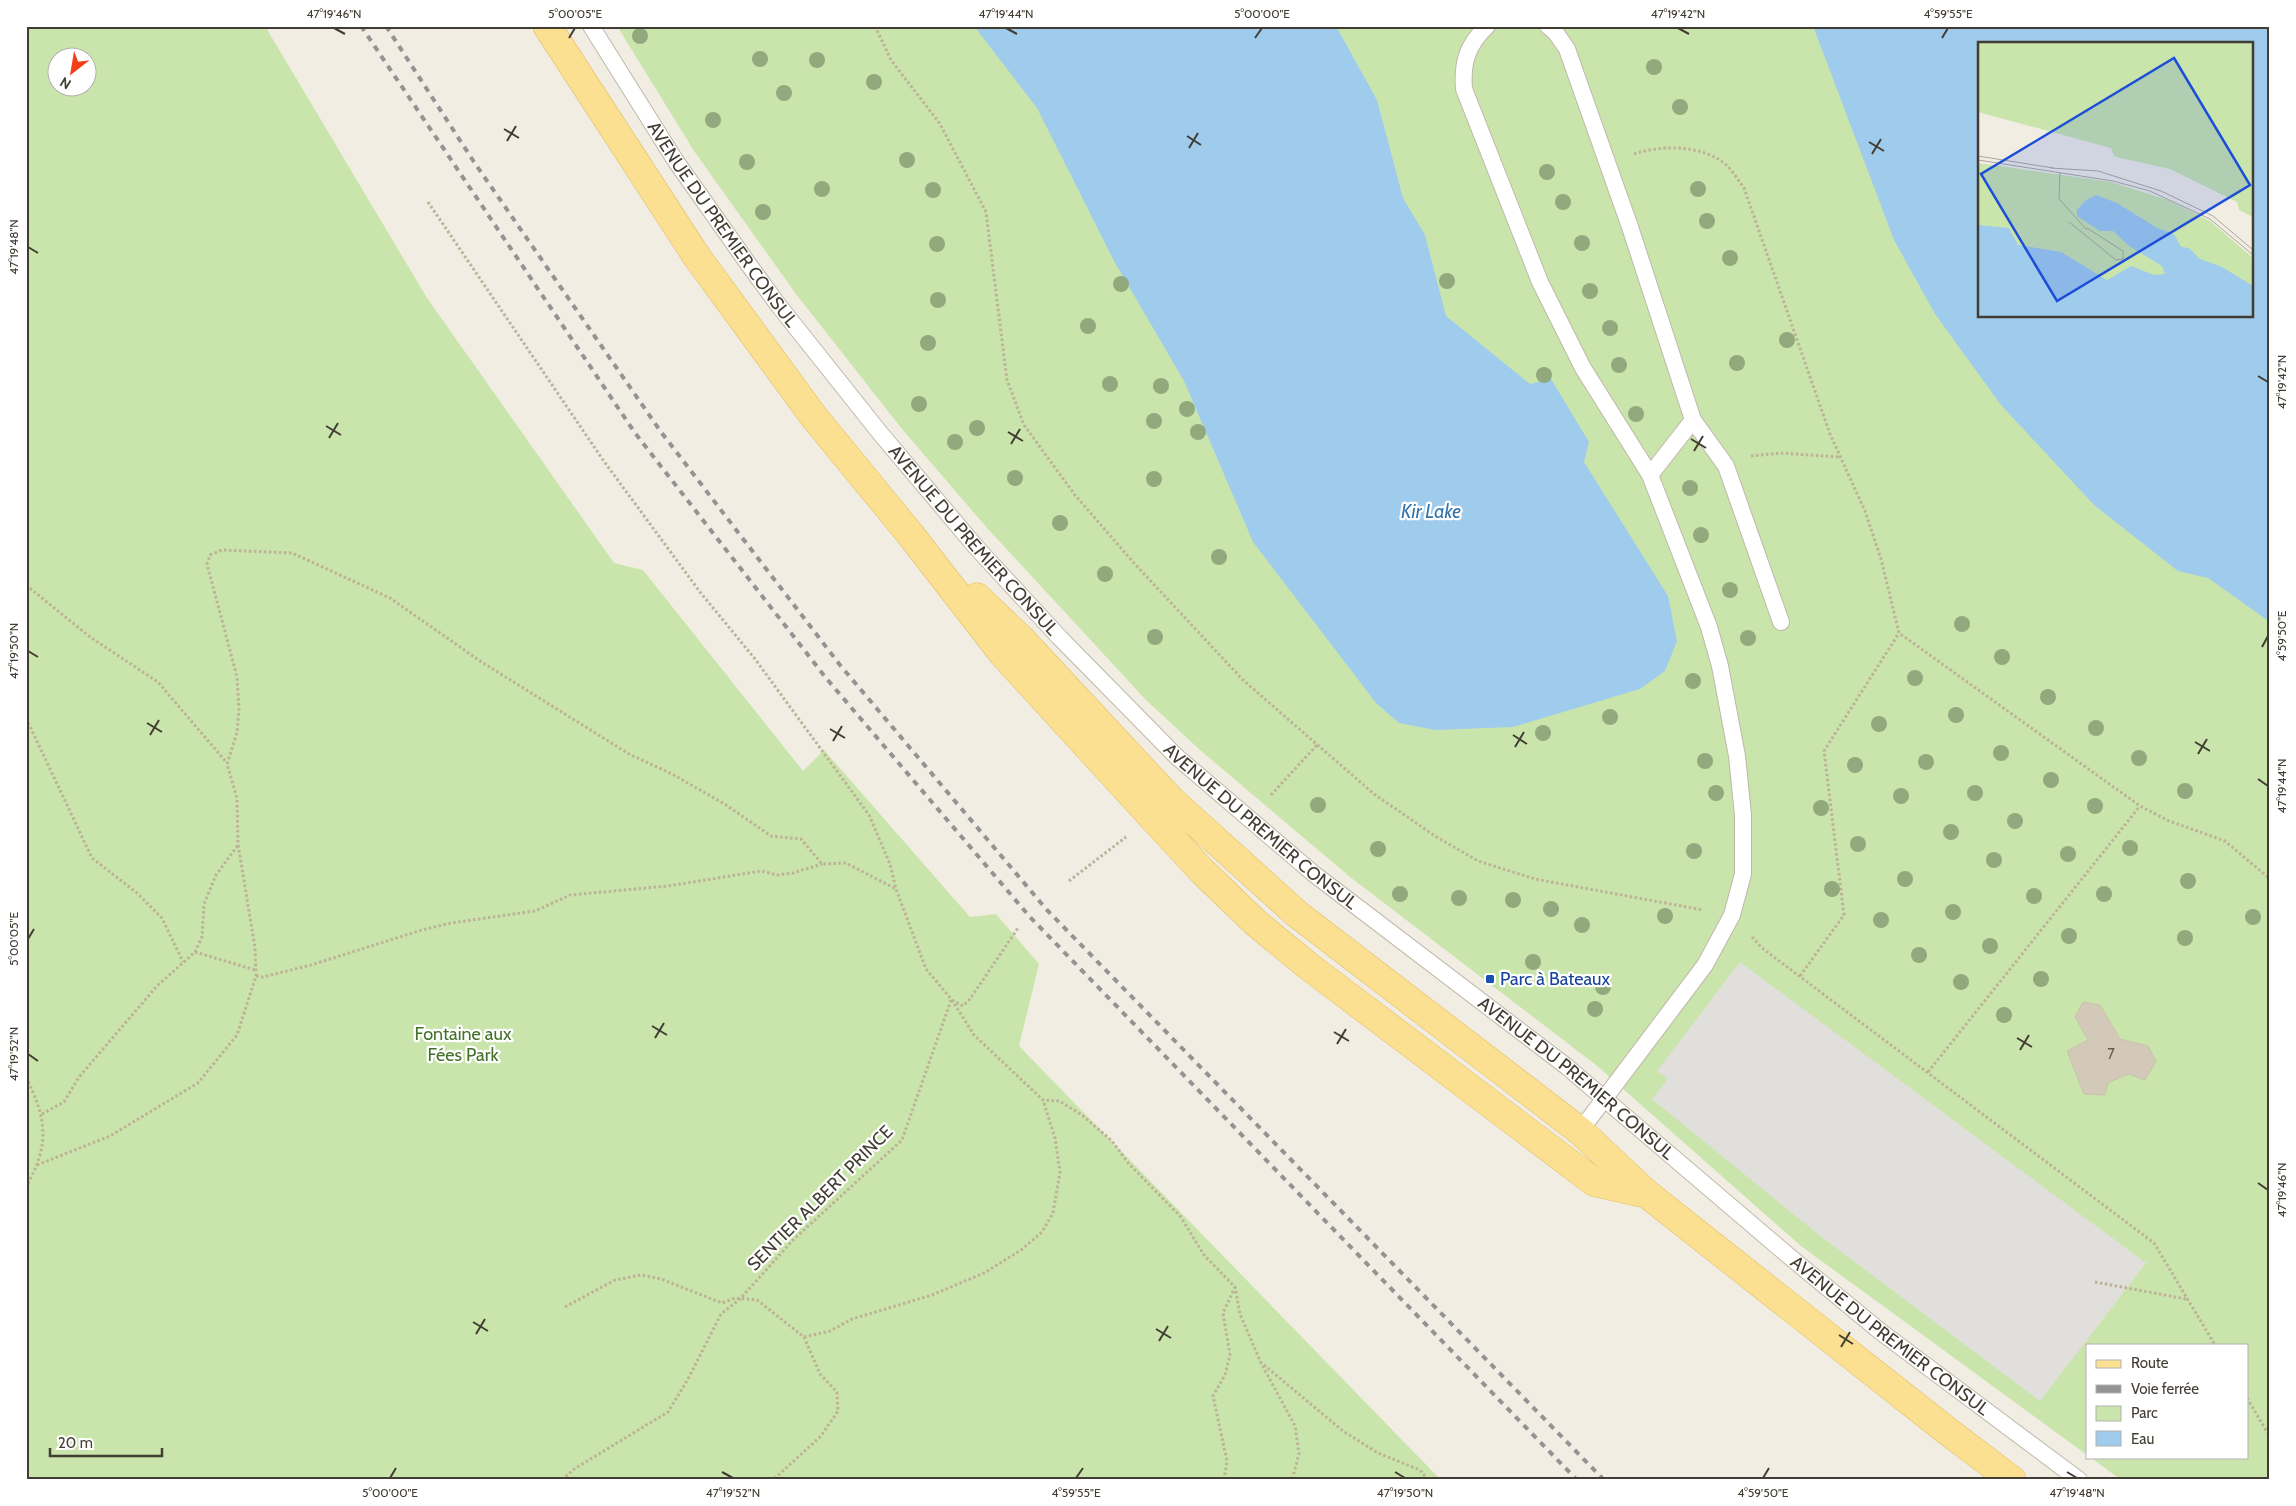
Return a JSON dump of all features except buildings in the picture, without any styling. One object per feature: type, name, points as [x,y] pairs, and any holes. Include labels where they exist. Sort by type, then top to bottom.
[{"type":"main road","name":"AVENUE DU PREMIER CONSUL","points":[[547,26],[697,258],[814,417],[910,534],[1004,654],[1203,872],[1256,923],[1355,1002],[1594,1182],[1647,1194]]},
{"type":"main road","name":"AVENUE DU PREMIER CONSUL","points":[[910,534],[1021,639],[1165,794],[1224,850],[1297,914],[1580,1131],[1647,1194],[2012,1480]]},
{"type":"main road","name":"AVENUE DU PREMIER CONSUL","points":[[1355,1002],[1378,1006],[1406,1021],[1535,1119],[1554,1127],[1580,1131]]},
{"type":"lane","name":"AVENUE DU PREMIER CONSUL","points":[[591,26],[675,160],[779,306],[976,547],[1060,638],[1177,757],[1314,874],[1566,1066],[1881,1332],[2079,1480]]},
{"type":"lane","points":[[1487,26],[1471,46],[1462,66],[1464,89],[1540,282],[1583,368],[1650,476],[1709,627],[1729,712],[1743,815],[1743,874],[1732,915],[1705,965],[1580,1131]]},
{"type":"lane","points":[[1548,26],[1556,33],[1567,49],[1693,420],[1726,466],[1781,622]]},
{"type":"lane","points":[[1650,476],[1693,420]]},
{"type":"path","points":[[875,26],[891,60],[940,124],[986,212],[1007,380],[1024,425],[1075,495],[1133,562],[1242,680],[1374,794],[1435,836],[1478,860],[1535,879],[1732,915],[1762,948],[2154,1242],[2214,1344]]},
{"type":"path","points":[[1607,163],[1639,152],[1680,148],[1697,150],[1722,161],[1744,188],[1840,457],[1865,511],[1881,559],[1899,633],[2140,806],[2169,820],[2225,841],[2270,879]]},
{"type":"path","points":[[428,202],[603,460],[700,592],[755,659],[869,815],[890,864],[896,889],[926,969],[952,1000],[974,1035],[1043,1100],[1055,1138],[1060,1172],[1054,1213],[1042,1232],[1021,1250],[984,1273],[932,1295],[852,1320],[830,1331],[804,1337]]},
{"type":"path","points":[[1726,466],[1746,457],[1780,452],[1840,457]]},
{"type":"path","points":[[227,764],[237,733],[239,709],[237,677],[207,564],[210,555],[222,550],[292,553],[390,598],[480,661],[629,754],[674,775],[726,805],[771,836],[801,839],[822,864]]},
{"type":"path","points":[[26,585],[90,637],[158,682],[227,764],[237,798],[238,844],[255,948],[256,976],[236,1035],[198,1083],[110,1136],[36,1165]]},
{"type":"path","points":[[1800,976],[1844,915],[1824,751],[1899,633]]},
{"type":"path","points":[[26,718],[92,858],[137,893],[162,918],[183,962]]},
{"type":"path","points":[[1271,795],[1317,745]]},
{"type":"path","points":[[1928,1072],[2140,806]]},
{"type":"path","points":[[1068,881],[1128,836]]},
{"type":"path","points":[[42,1114],[64,1102],[79,1077],[157,986],[195,952],[202,937],[204,904],[216,876],[238,844]]},
{"type":"path","points":[[256,976],[263,977],[311,965],[422,930],[451,923],[535,911],[570,895],[668,886],[761,871],[777,875],[793,873],[822,864],[846,862],[896,889]]},
{"type":"path","points":[[952,1000],[962,1006],[970,999],[1018,928]]},
{"type":"path","points":[[195,952],[255,970]]},
{"type":"path","name":"SENTIER ALBERT PRINCE","points":[[562,1480],[574,1469],[668,1412],[688,1379],[721,1314],[740,1299],[793,1240],[902,1140],[952,1000]]},
{"type":"path","points":[[26,1077],[42,1114],[44,1136],[36,1165],[26,1187]]},
{"type":"path","points":[[1043,1100],[1059,1100],[1112,1141],[1129,1164],[1180,1216],[1204,1255],[1236,1287],[1240,1314],[1261,1363],[1295,1426],[1299,1454],[1292,1480]]},
{"type":"path","points":[[565,1307],[615,1280],[641,1275],[661,1279],[722,1303],[740,1299],[757,1300],[804,1337],[820,1374],[837,1392],[838,1412],[821,1436],[773,1480]]},
{"type":"path","points":[[2095,1282],[2187,1299]]},
{"type":"path","points":[[1224,1480],[1227,1461],[1213,1396],[1225,1375],[1230,1355],[1223,1313],[1236,1287]]},
{"type":"path","points":[[1261,1363],[1343,1431],[1378,1452],[1420,1470],[1428,1480]]},
{"type":"path","points":[[2248,1400],[2270,1437]]},
{"type":"green space","name":"Fontaine aux Fées Park","points":[[26,26],[265,26],[427,298],[614,563],[643,570],[803,771],[824,750],[970,917],[996,914],[1039,964],[1019,1046],[1441,1480],[26,1480]]},
{"type":"green space","points":[[617,26],[2270,26],[2270,1480],[2121,1480],[2091,1458],[2248,1458],[2248,1344],[2086,1344],[2086,1454],[1801,1246],[1596,1065],[1350,877],[1200,750],[1146,700],[987,528],[902,429],[796,294],[694,151]]},
{"type":"shaded area","points":[[1740,962],[2146,1263],[2040,1401],[1819,1235],[1652,1099],[1668,1079],[1657,1071]]},
{"type":"water","name":"Kir Lake","points":[[974,26],[1336,26],[1377,100],[1403,198],[1425,235],[1446,316],[1530,384],[1551,379],[1589,442],[1584,462],[1668,596],[1677,641],[1665,671],[1640,689],[1513,727],[1435,730],[1399,723],[1376,703],[1253,542],[1184,381],[1114,261],[1037,108]]},
{"type":"water","points":[[1813,26],[2270,26],[2270,622],[2208,578],[2178,571],[2094,505],[2001,405],[1935,314],[1894,240]]},
{"type":"railway","points":[[361,26],[635,433],[826,678],[1030,917],[1577,1480]]},
{"type":"railway","points":[[386,26],[474,162],[661,432],[840,665],[1047,910],[1604,1480]]},
{"type":"place","name":"Parc à Bateaux","points":[[1490,979]]}]
